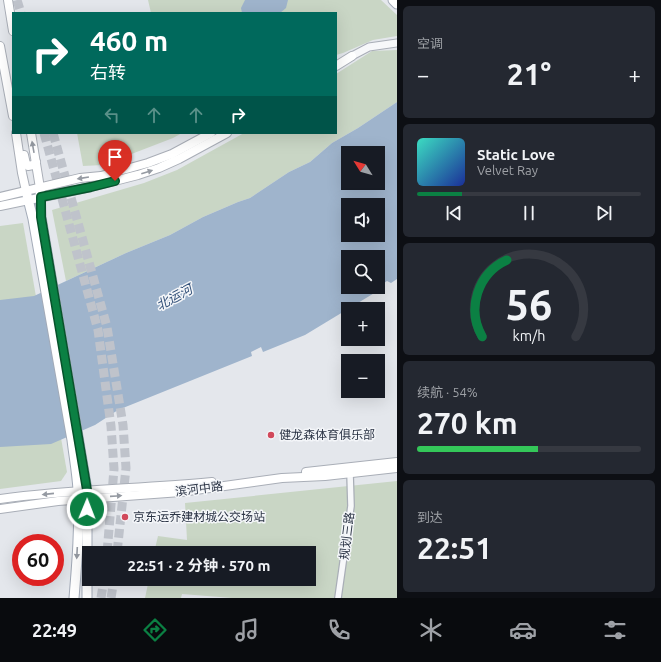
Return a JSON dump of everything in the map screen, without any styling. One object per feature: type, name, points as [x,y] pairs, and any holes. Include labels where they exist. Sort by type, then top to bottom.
[{"type":"main road","points":[[8,0],[12,25]]},
{"type":"main road","points":[[393,0],[397,4]]},
{"type":"main road","points":[[0,46],[12,111]]},
{"type":"main road","points":[[337,62],[352,56]]},
{"type":"main road","points":[[337,65],[352,56]]},
{"type":"main road","points":[[17,134],[22,173],[27,195],[37,218],[76,439],[82,495],[87,598]]},
{"type":"main road","points":[[18,134],[22,143],[26,164],[31,166],[36,162]]},
{"type":"main road","points":[[31,134],[40,192],[37,218]]},
{"type":"main road","points":[[0,197],[27,195],[80,178],[101,176],[148,163],[172,154],[209,134]]},
{"type":"main road","points":[[40,192],[91,187],[159,168],[201,148],[224,134]]},
{"type":"main road","points":[[0,206],[27,195]]},
{"type":"main road","name":"滨河中路","points":[[0,509],[82,495],[397,462]]},
{"type":"main road","name":"滨河中路","points":[[0,499],[181,492],[282,478],[326,476],[397,468]]},
{"type":"main road","points":[[74,598],[82,495]]},
{"type":"street","points":[[352,56],[369,47],[397,43]]},
{"type":"street","name":"规划三路","points":[[338,598],[351,506],[350,473]]},
{"type":"green space","points":[[148,0],[381,0],[397,15],[397,36],[373,40],[337,55],[337,12],[151,12]]},
{"type":"green space","points":[[397,50],[397,102],[332,143],[310,162],[289,172],[250,198],[203,217],[170,235],[126,253],[66,281],[52,210],[144,183],[177,170],[242,134],[337,134],[337,73],[372,51]]},
{"type":"green space","points":[[77,134],[180,134],[103,165],[83,166]]},
{"type":"green space","points":[[23,223],[67,472],[61,481],[0,489],[0,226]]},
{"type":"green space","points":[[397,481],[397,598],[232,598],[182,594],[181,598],[145,598],[148,586],[316,586],[316,546],[156,546],[158,536],[187,540],[185,503]]},
{"type":"water","points":[[245,0],[288,0],[286,8],[281,12],[242,12],[241,8]]},
{"type":"water","name":"北运河","points":[[397,102],[397,279],[391,283],[387,281],[385,282],[385,250],[341,250],[341,294],[373,294],[359,302],[341,302],[341,313],[305,335],[263,352],[261,347],[251,352],[252,356],[118,410],[95,425],[51,444],[0,447],[0,300],[34,296],[126,253],[170,235],[203,217],[250,198],[289,172],[310,162],[332,143]]},
{"type":"tunnel","points":[[17,0],[21,12]]},
{"type":"tunnel","points":[[44,134],[98,330],[111,426],[114,469],[108,546]]},
{"type":"tunnel","points":[[53,134],[107,327],[123,425],[126,468],[118,546]]},
{"type":"tunnel","points":[[101,598],[103,586]]},
{"type":"tunnel","points":[[111,598],[113,586]]},
{"type":"place","name":"健龙森体育俱乐部","points":[[271,435]]},
{"type":"place","name":"京东运乔建材城公交场站","points":[[125,517]]},
{"type":"route","points":[[87,509],[87,490],[83,463],[40,211],[41,197],[115,181]]}]
